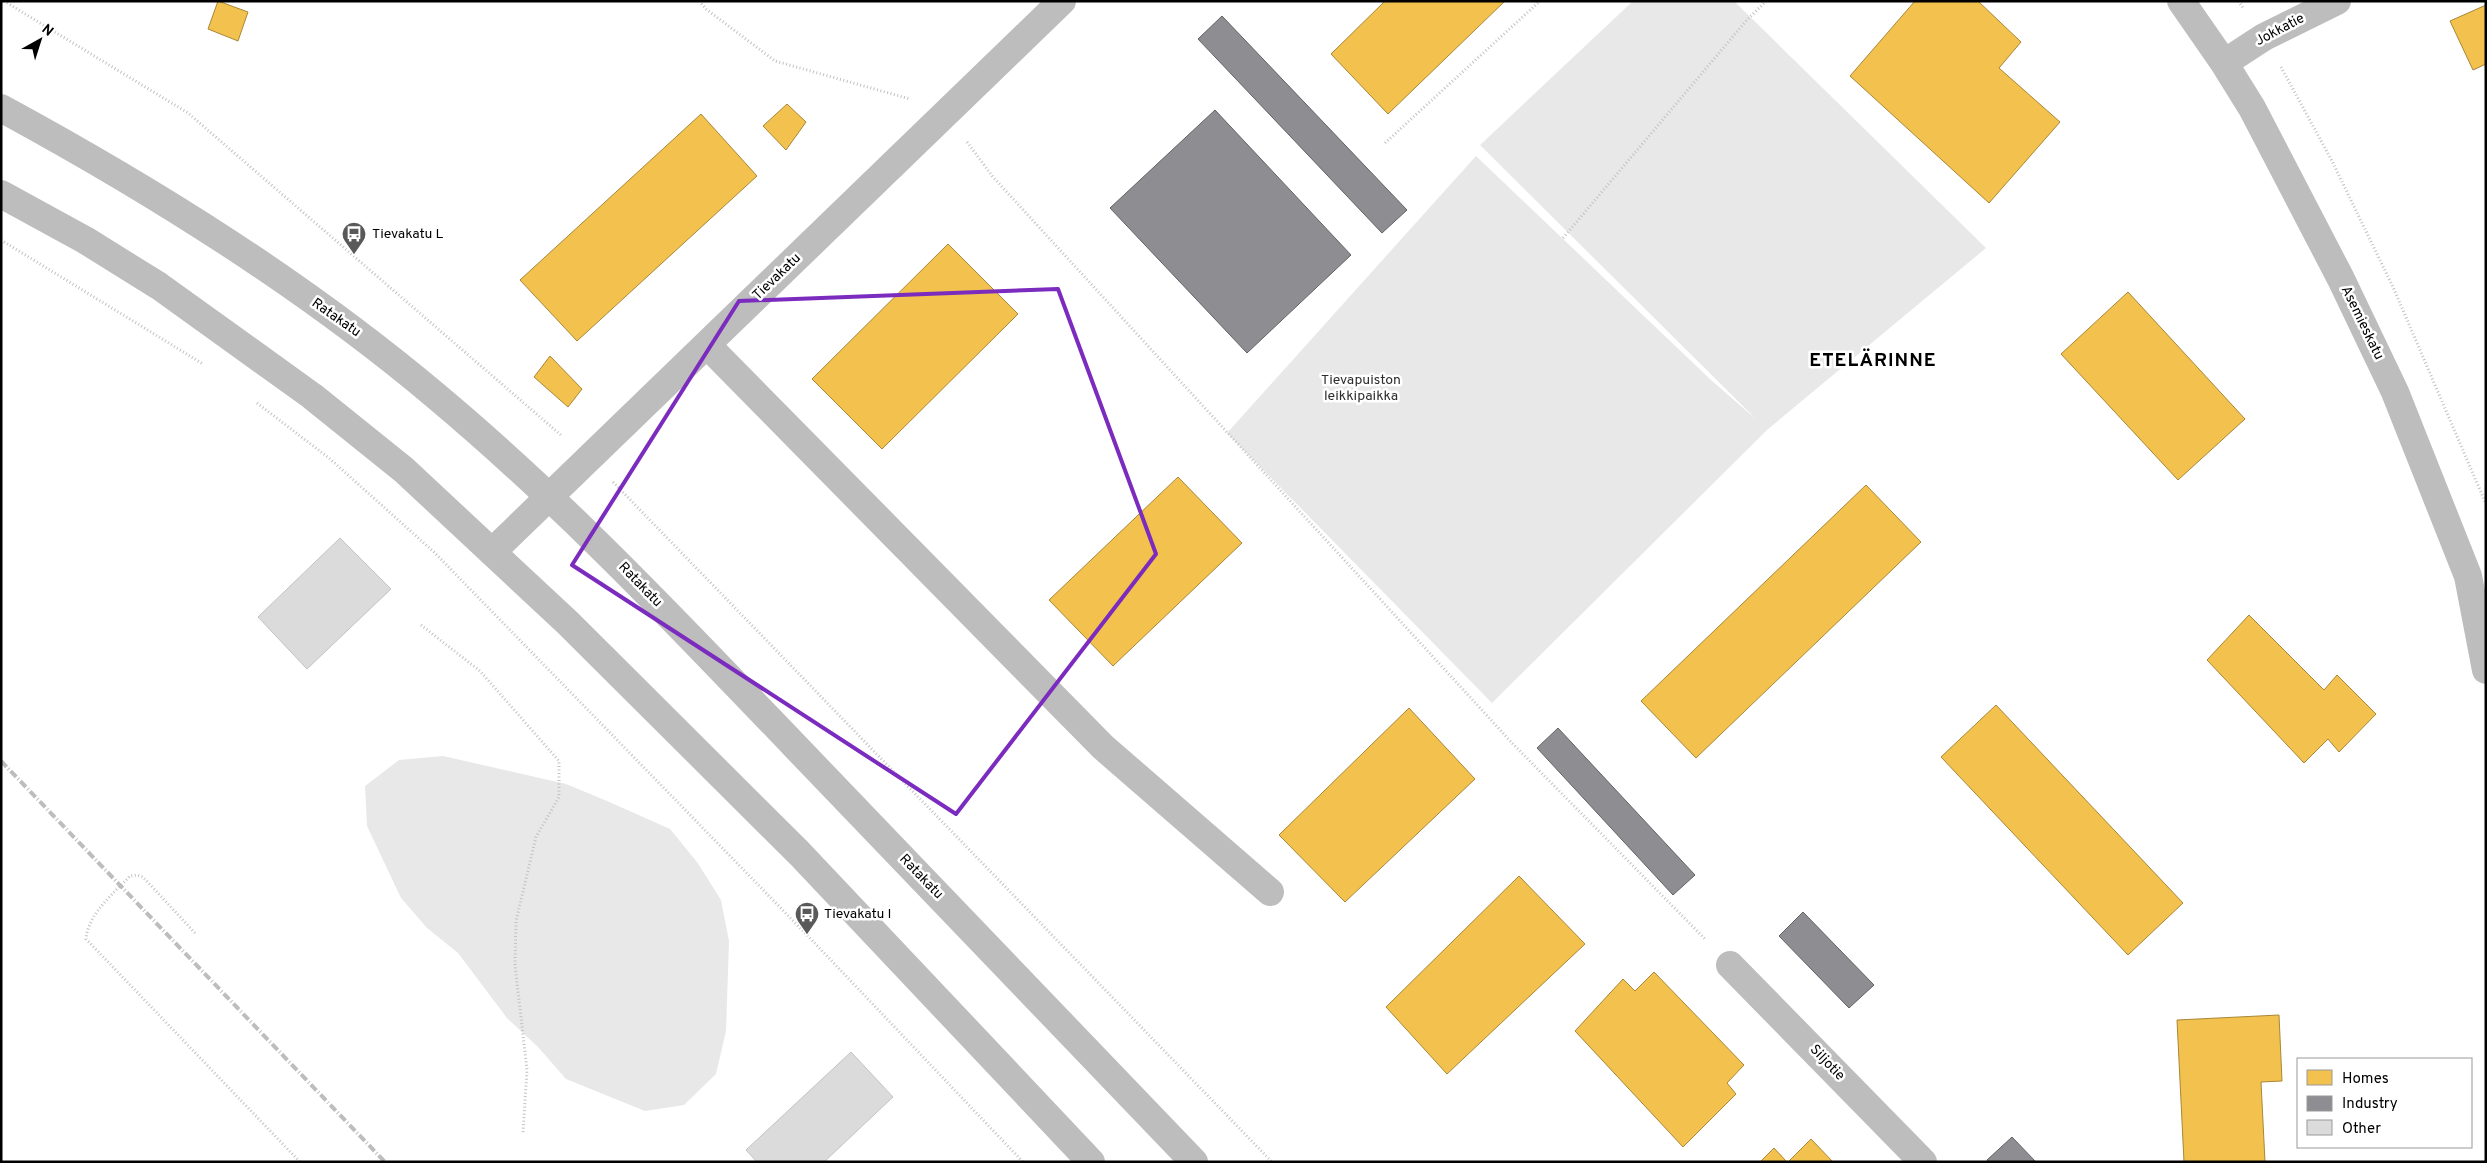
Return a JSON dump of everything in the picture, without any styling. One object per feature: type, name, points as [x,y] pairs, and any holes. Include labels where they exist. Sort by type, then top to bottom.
[{"type":"main road","name":"Tievakatu","points":[[492,552],[1062,1]]},
{"type":"main road","name":"Asemieskatu","points":[[2181,1],[2224,62],[2252,108],[2341,279],[2395,392],[2477,573],[2486,670]]},
{"type":"main road","name":"Jokkatie","points":[[2224,62],[2264,37],[2337,1]]},
{"type":"main road","name":"Ratakatu","points":[[1,108],[104,164],[266,269],[364,338],[430,391],[548,496],[621,565],[1194,1162]]},
{"type":"main road","points":[[1,194],[85,240],[159,286],[312,396],[404,470],[568,623],[800,854],[1091,1162]]},
{"type":"main road","points":[[707,345],[1103,747],[1270,892]]},
{"type":"main road","name":"Siljotie","points":[[1730,964],[1923,1162]]},
{"type":"path","points":[[699,1],[706,9],[774,61],[930,104],[945,114],[993,177],[1513,744],[1730,964]]},
{"type":"path","points":[[1385,143],[1540,1]]},
{"type":"path","points":[[1563,238],[1746,21],[1766,1]]},
{"type":"path","points":[[2238,1],[2264,37],[2332,161],[2388,278],[2486,504]]},
{"type":"path","points":[[1,240],[211,369]]},
{"type":"path","points":[[251,398],[329,458],[435,553],[807,935],[1023,1162]]},
{"type":"path","points":[[421,625],[480,672],[559,761],[559,797],[536,837],[516,921],[515,965],[527,1070],[523,1133]]},
{"type":"path","points":[[195,933],[143,877],[137,875],[130,876],[102,906],[87,926],[86,939],[300,1162]]},
{"type":"highlighted area","points":[[1058,289],[1156,554],[956,814],[572,565],[739,301]]},
{"type":"green space","name":"Tievapuiston leikkipaikka","points":[[1633,1],[1734,1],[1986,248],[1767,430],[1492,703],[1227,433],[1476,156],[1711,380],[1757,420],[1480,145]]},
{"type":"green space","points":[[443,756],[566,784],[607,801],[670,829],[697,862],[721,900],[729,941],[726,1031],[716,1074],[684,1105],[645,1111],[566,1079],[538,1047],[507,1018],[458,953],[427,928],[401,898],[367,826],[365,786],[399,760]]},
{"type":"building: Homes","points":[[218,1],[248,12],[238,41],[208,29]]},
{"type":"building: Homes","points":[[1385,1],[1505,1],[1388,114],[1331,54]]},
{"type":"building: Homes","points":[[1915,1],[1978,1],[2021,42],[1999,68],[2060,122],[1989,203],[1850,76]]},
{"type":"building: Homes","points":[[2486,5],[2486,64],[2473,70],[2450,21]]},
{"type":"building: Homes","points":[[787,104],[806,122],[786,150],[763,126]]},
{"type":"building: Homes","points":[[701,114],[757,176],[577,341],[520,280]]},
{"type":"building: Homes","points":[[948,244],[1018,314],[882,449],[812,379]]},
{"type":"building: Homes","points":[[2128,292],[2245,419],[2178,480],[2061,354]]},
{"type":"building: Homes","points":[[550,356],[582,389],[568,407],[534,377]]},
{"type":"building: Homes","points":[[1178,477],[1242,543],[1113,666],[1049,600]]},
{"type":"building: Homes","points":[[1866,485],[1921,542],[1696,758],[1641,701]]},
{"type":"building: Homes","points":[[2249,615],[2324,690],[2337,675],[2376,714],[2339,752],[2328,739],[2304,763],[2207,660]]},
{"type":"building: Homes","points":[[1996,705],[2183,903],[2128,955],[1941,757]]},
{"type":"building: Homes","points":[[1409,708],[1475,779],[1345,902],[1279,835]]},
{"type":"building: Homes","points":[[1519,876],[1585,944],[1447,1074],[1386,1007]]},
{"type":"building: Homes","points":[[1654,972],[1744,1065],[1727,1083],[1736,1094],[1683,1147],[1575,1031],[1623,979],[1635,991]]},
{"type":"building: Homes","points":[[2279,1015],[2282,1081],[2261,1082],[2265,1162],[2184,1162],[2177,1020]]},
{"type":"building: Homes","points":[[1811,1139],[1833,1162],[1788,1162]]},
{"type":"building: Homes","points":[[1774,1148],[1787,1162],[1760,1162]]},
{"type":"building: Industry","points":[[1222,16],[1407,210],[1382,233],[1198,39]]},
{"type":"building: Industry","points":[[1215,110],[1351,255],[1247,353],[1110,208]]},
{"type":"building: Industry","points":[[1558,728],[1695,875],[1673,895],[1537,748]]},
{"type":"building: Industry","points":[[1803,912],[1874,985],[1849,1008],[1779,936]]},
{"type":"building: Industry","points":[[2012,1137],[2036,1162],[1988,1162],[1987,1160]]},
{"type":"building: Other","points":[[340,538],[391,589],[307,669],[258,617]]},
{"type":"building: Other","points":[[851,1052],[893,1097],[824,1162],[757,1162],[746,1150]]},
{"type":"railway","points":[[1,761],[385,1162]]},
{"type":"place","name":"Tievakatu L","points":[[354,255]]},
{"type":"place","name":"Tievakatu I","points":[[807,935]]},
{"type":"district","name":"ETELÄRINNE","points":[[1873,361]]}]
